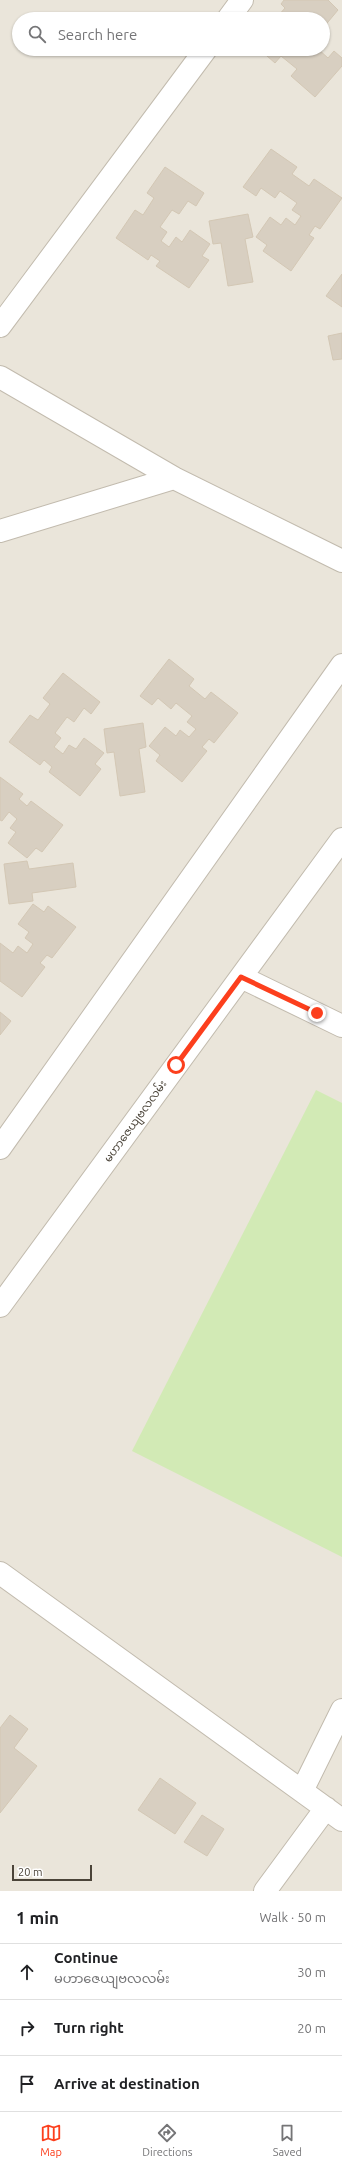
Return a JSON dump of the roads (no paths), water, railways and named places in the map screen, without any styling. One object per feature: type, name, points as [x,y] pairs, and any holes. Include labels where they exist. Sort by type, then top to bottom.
[{"type":"street","points":[[233,12],[242,0]]},
{"type":"street","points":[[0,326],[201,56]]},
{"type":"street","points":[[0,377],[174,478],[342,561]]},
{"type":"street","points":[[0,531],[174,478]]},
{"type":"street","points":[[0,1148],[342,665]]},
{"type":"street","name":"မဟာဇေယျဗလလမ်း","points":[[0,1306],[342,839]]},
{"type":"street","points":[[241,977],[342,1026]]},
{"type":"street","points":[[0,1573],[334,1814],[265,1891]]},
{"type":"street","points":[[302,1791],[342,1710]]}]
